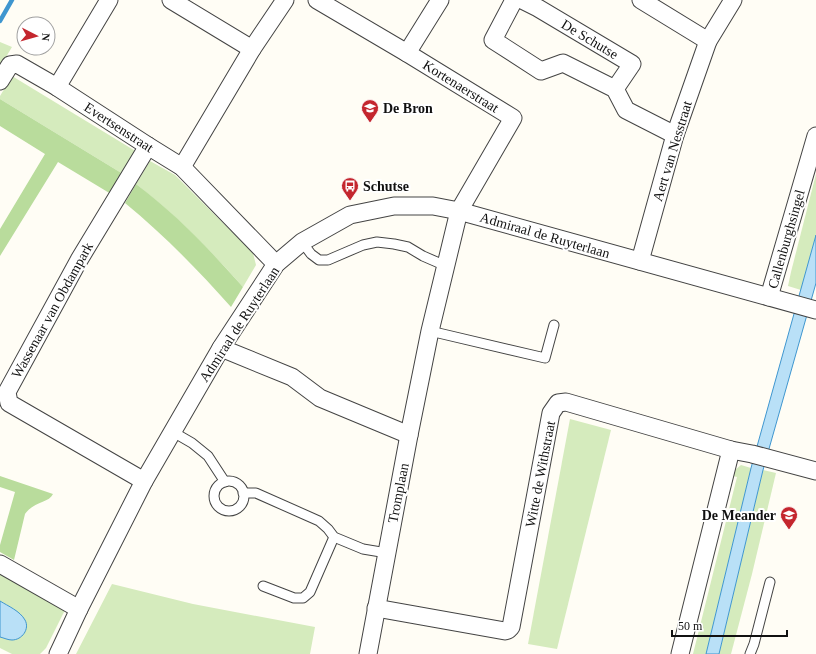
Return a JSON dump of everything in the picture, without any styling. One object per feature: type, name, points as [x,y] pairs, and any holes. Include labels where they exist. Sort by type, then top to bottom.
[{"type":"street","points":[[0,81],[10,65],[17,64],[57,87],[109,0]]},
{"type":"street","points":[[171,0],[252,49]]},
{"type":"street","points":[[182,167],[252,49],[285,0]]},
{"type":"street","name":"Kortenaerstraat","points":[[317,0],[513,118],[459,211]]},
{"type":"street","points":[[407,53],[440,0]]},
{"type":"street","points":[[514,0],[493,40],[541,71],[563,63],[616,89],[626,110],[675,135]]},
{"type":"street","name":"De Schutse","points":[[522,0],[632,64],[616,89]]},
{"type":"street","points":[[641,0],[708,41]]},
{"type":"street","name":"Aert van Nesstraat","points":[[640,261],[675,135],[708,41],[733,0]]},
{"type":"street","name":"Evertsenstraat","points":[[57,87],[182,167],[276,264]]},
{"type":"street","name":"Callenburghsingel","points":[[769,297],[816,136]]},
{"type":"street","name":"Wassenaar van Obdampark","points":[[144,481],[9,403],[7,392],[79,260],[148,146]]},
{"type":"street","name":"Admiraal de Ruyterlaan","points":[[58,654],[79,609],[144,481],[221,348],[276,264],[302,242],[350,215],[394,206],[433,206],[459,211],[807,308]]},
{"type":"street","name":"Tromplaan","points":[[368,654],[386,553],[430,331],[459,211]]},
{"type":"street","points":[[221,348],[292,377],[320,398],[409,435]]},
{"type":"street","name":"Witte de Withstraat","points":[[376,608],[505,631],[511,627],[551,413],[558,403],[566,402],[730,450],[760,456],[816,471]]},
{"type":"street","points":[[680,654],[730,450]]},
{"type":"street","points":[[0,564],[79,609]]},
{"type":"lane","points":[[302,242],[311,254],[319,260],[328,260],[377,242],[408,247],[423,256],[446,266]]},
{"type":"lane","points":[[430,331],[545,358],[554,325]]},
{"type":"lane","points":[[173,432],[192,443],[208,456],[225,482]]},
{"type":"lane","points":[[225,482],[236,483],[243,493],[243,501],[237,509],[232,511],[222,510],[216,503],[214,494],[218,486],[225,482]]},
{"type":"lane","points":[[243,493],[256,493],[319,521],[334,537],[363,549],[386,553]]},
{"type":"lane","points":[[263,586],[294,598],[303,598],[310,592],[334,537]]},
{"type":"lane","points":[[750,654],[770,582]]},
{"type":"green space","points":[[0,42],[12,47],[0,67]]},
{"type":"green space","points":[[12,76],[137,152],[123,174],[0,99],[0,96]]},
{"type":"green space","points":[[0,99],[123,174],[111,194],[58,162],[0,256],[0,229],[45,154],[0,126]]},
{"type":"green space","points":[[150,161],[175,175],[253,253],[256,265],[243,287],[192,233],[136,184]]},
{"type":"green space","points":[[816,174],[816,235],[801,290],[788,286]]},
{"type":"green space","points":[[136,184],[192,233],[243,287],[231,307],[180,253],[125,203]]},
{"type":"green space","points":[[570,419],[611,430],[557,649],[528,644]]},
{"type":"green space","points":[[741,465],[751,468],[706,654],[693,654],[737,477],[729,475]]},
{"type":"green space","points":[[763,470],[776,473],[752,574],[731,654],[719,654]]},
{"type":"green space","points":[[0,476],[53,494],[51,497],[33,507],[25,514],[14,560],[0,552],[0,545],[15,492],[0,487]]},
{"type":"green space","points":[[0,574],[65,610],[46,648],[40,654],[12,654],[0,648],[0,637],[7,639],[21,615],[0,601]]},
{"type":"green space","points":[[112,584],[193,604],[315,627],[310,654],[76,654]]},
{"type":"water","points":[[816,235],[816,283],[763,470],[719,654],[706,654],[751,468]]},
{"type":"water","points":[[0,601],[17,611],[25,620],[26,630],[22,636],[16,640],[0,637]]},
{"type":"waterway","points":[[0,21],[12,0]]},
{"type":"place","name":"De Bron","points":[[370,123]]},
{"type":"place","name":"Schutse","points":[[350,201]]},
{"type":"place","name":"De Meander","points":[[789,530]]}]
